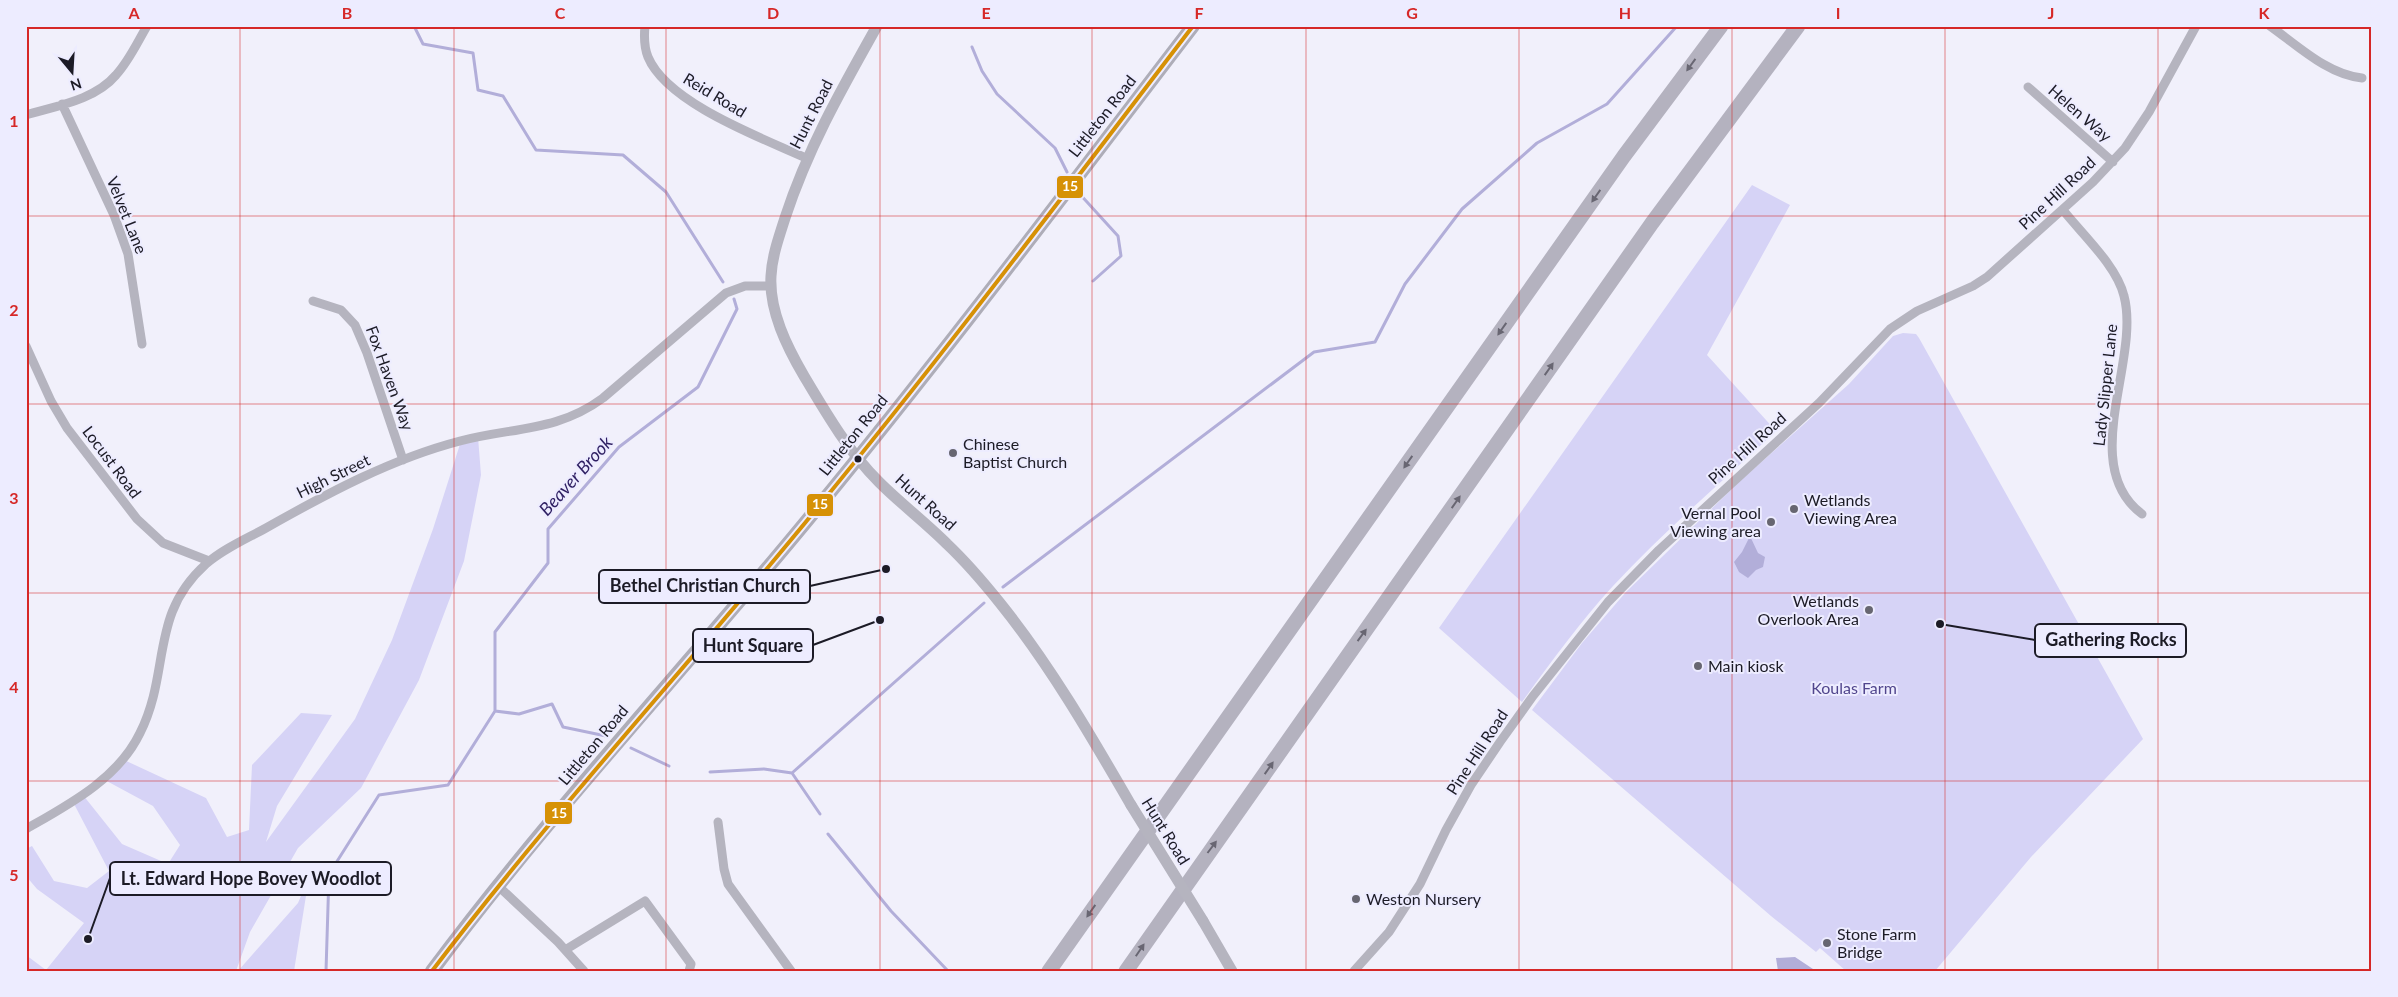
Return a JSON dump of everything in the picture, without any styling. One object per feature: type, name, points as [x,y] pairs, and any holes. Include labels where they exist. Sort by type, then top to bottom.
[{"type":"highway","points":[[1048,971],[1624,156],[1721,26]]},
{"type":"highway","points":[[1126,971],[1652,223],[1798,26]]},
{"type":"main road","name":"Littleton Road","points":[[432,971],[497,885],[814,512],[1015,258],[1193,26]]},
{"type":"street","points":[[26,115],[98,90],[115,76],[147,26]]},
{"type":"street","name":"Reid Road","points":[[645,26],[644,36],[648,57],[663,79],[687,99],[730,123],[806,158]]},
{"type":"street","name":"Hunt Road","points":[[877,26],[806,158],[775,251],[771,286],[779,324],[792,356],[840,435],[857,458],[878,482],[948,545],[999,601],[1072,706],[1232,971]]},
{"type":"street","name":"Pine Hill Road","points":[[1354,971],[1389,932],[1420,884],[1446,830],[1471,785],[1500,742],[1545,680],[1617,591],[1818,403],[1890,329],[1917,311],[1980,282],[2063,210],[2113,162],[2143,123],[2196,26]]},
{"type":"street","points":[[2270,26],[2335,71],[2348,77],[2362,78]]},
{"type":"street","name":"Helen Way","points":[[2028,88],[2113,162]]},
{"type":"street","name":"Velvet Lane","points":[[62,104],[114,216],[128,254],[142,344]]},
{"type":"street","name":"Lady Slipper Lane","points":[[2063,210],[2114,274],[2124,296],[2127,312],[2127,329],[2114,424],[2114,459],[2122,491],[2128,501],[2142,514]]},
{"type":"street","name":"High Street","points":[[26,829],[94,787],[113,769],[140,735],[152,705],[169,616],[185,587],[209,561],[321,497],[403,460],[461,441],[546,426],[572,418],[603,398],[726,293],[745,286],[771,286]]},
{"type":"street","name":"Fox Haven Way","points":[[313,301],[341,310],[355,325],[367,353],[403,460]]},
{"type":"street","name":"Locust Road","points":[[26,346],[67,428],[137,519],[163,543],[209,561]]},
{"type":"street","points":[[718,822],[724,869],[728,884],[790,971]]},
{"type":"street","points":[[497,885],[565,950],[584,971]]},
{"type":"street","points":[[565,950],[645,901],[691,964],[689,971]]},
{"type":"green space","points":[[1752,185],[1790,205],[1707,355],[1776,431],[1673,526],[1613,586],[1577,628],[1522,702],[1439,628]]},
{"type":"green space","name":"Koulas Farm","points":[[1903,333],[1916,334],[1919,338],[2143,739],[2031,857],[1935,971],[1846,971],[1820,948],[1816,952],[1771,916],[1532,710],[1582,643],[1626,592],[1739,482],[1849,384],[1893,336]]},
{"type":"green space","points":[[478,437],[481,475],[464,561],[419,680],[361,788],[298,848],[250,932],[236,971],[26,971],[26,955],[46,970],[84,923],[37,889],[26,876],[26,849],[32,846],[54,881],[87,888],[109,871],[73,802],[83,795],[122,844],[168,864],[180,845],[153,806],[103,779],[122,759],[206,798],[227,837],[249,830],[252,765],[301,713],[332,715],[277,806],[266,842],[355,719],[392,640],[433,529],[461,441]]},
{"type":"green space","points":[[309,877],[294,971],[238,971],[298,903]]},
{"type":"shaded area","points":[[1750,536],[1758,553],[1765,557],[1763,567],[1756,570],[1748,578],[1739,572],[1734,562],[1742,552]]},
{"type":"shaded area","points":[[1795,957],[1816,971],[1778,971],[1776,958]]},
{"type":"waterway","name":"Beaver Brook","points":[[414,26],[423,44],[473,53],[478,90],[503,96],[536,150],[623,155],[666,192],[723,282]]},
{"type":"waterway","points":[[1003,587],[1314,352],[1375,342],[1405,284],[1462,209],[1537,143],[1607,104],[1677,26]]},
{"type":"waterway","points":[[972,47],[982,71],[997,94],[1055,148],[1067,172]]},
{"type":"waterway","points":[[1077,191],[1118,236],[1121,256],[1093,281]]},
{"type":"waterway","name":"Beaver Brook","points":[[326,971],[329,874],[379,795],[448,785],[495,711],[495,632],[548,563],[548,529],[619,447],[698,387],[737,309],[734,299]]},
{"type":"waterway","points":[[792,773],[984,603]]},
{"type":"waterway","points":[[495,711],[519,714],[552,704],[563,727],[606,736]]},
{"type":"waterway","points":[[631,748],[669,766]]},
{"type":"waterway","points":[[710,772],[764,769],[792,773],[820,814]]},
{"type":"waterway","points":[[828,834],[891,911],[948,971]]},
{"type":"transit line","name":"15","points":[[432,971],[525,854],[863,452],[1006,270],[1193,26]]},
{"type":"place","name":"Chinese Baptist Church","points":[[953,453]]},
{"type":"place","name":"Wetlands Viewing Area","points":[[1794,509]]},
{"type":"place","name":"Vernal Pool Viewing area","points":[[1771,522]]},
{"type":"place","name":"Bethel Christian Church","points":[[886,569]]},
{"type":"place","name":"Wetlands Overlook Area","points":[[1869,610]]},
{"type":"place","name":"Hunt Square","points":[[880,620]]},
{"type":"place","name":"Gathering Rocks","points":[[1940,624]]},
{"type":"place","name":"Main kiosk","points":[[1698,666]]},
{"type":"place","name":"Weston Nursery","points":[[1356,899]]},
{"type":"place","name":"Lt. Edward Hope Bovey Woodlot","points":[[88,939]]},
{"type":"place","name":"Stone Farm Bridge","points":[[1827,943]]}]
